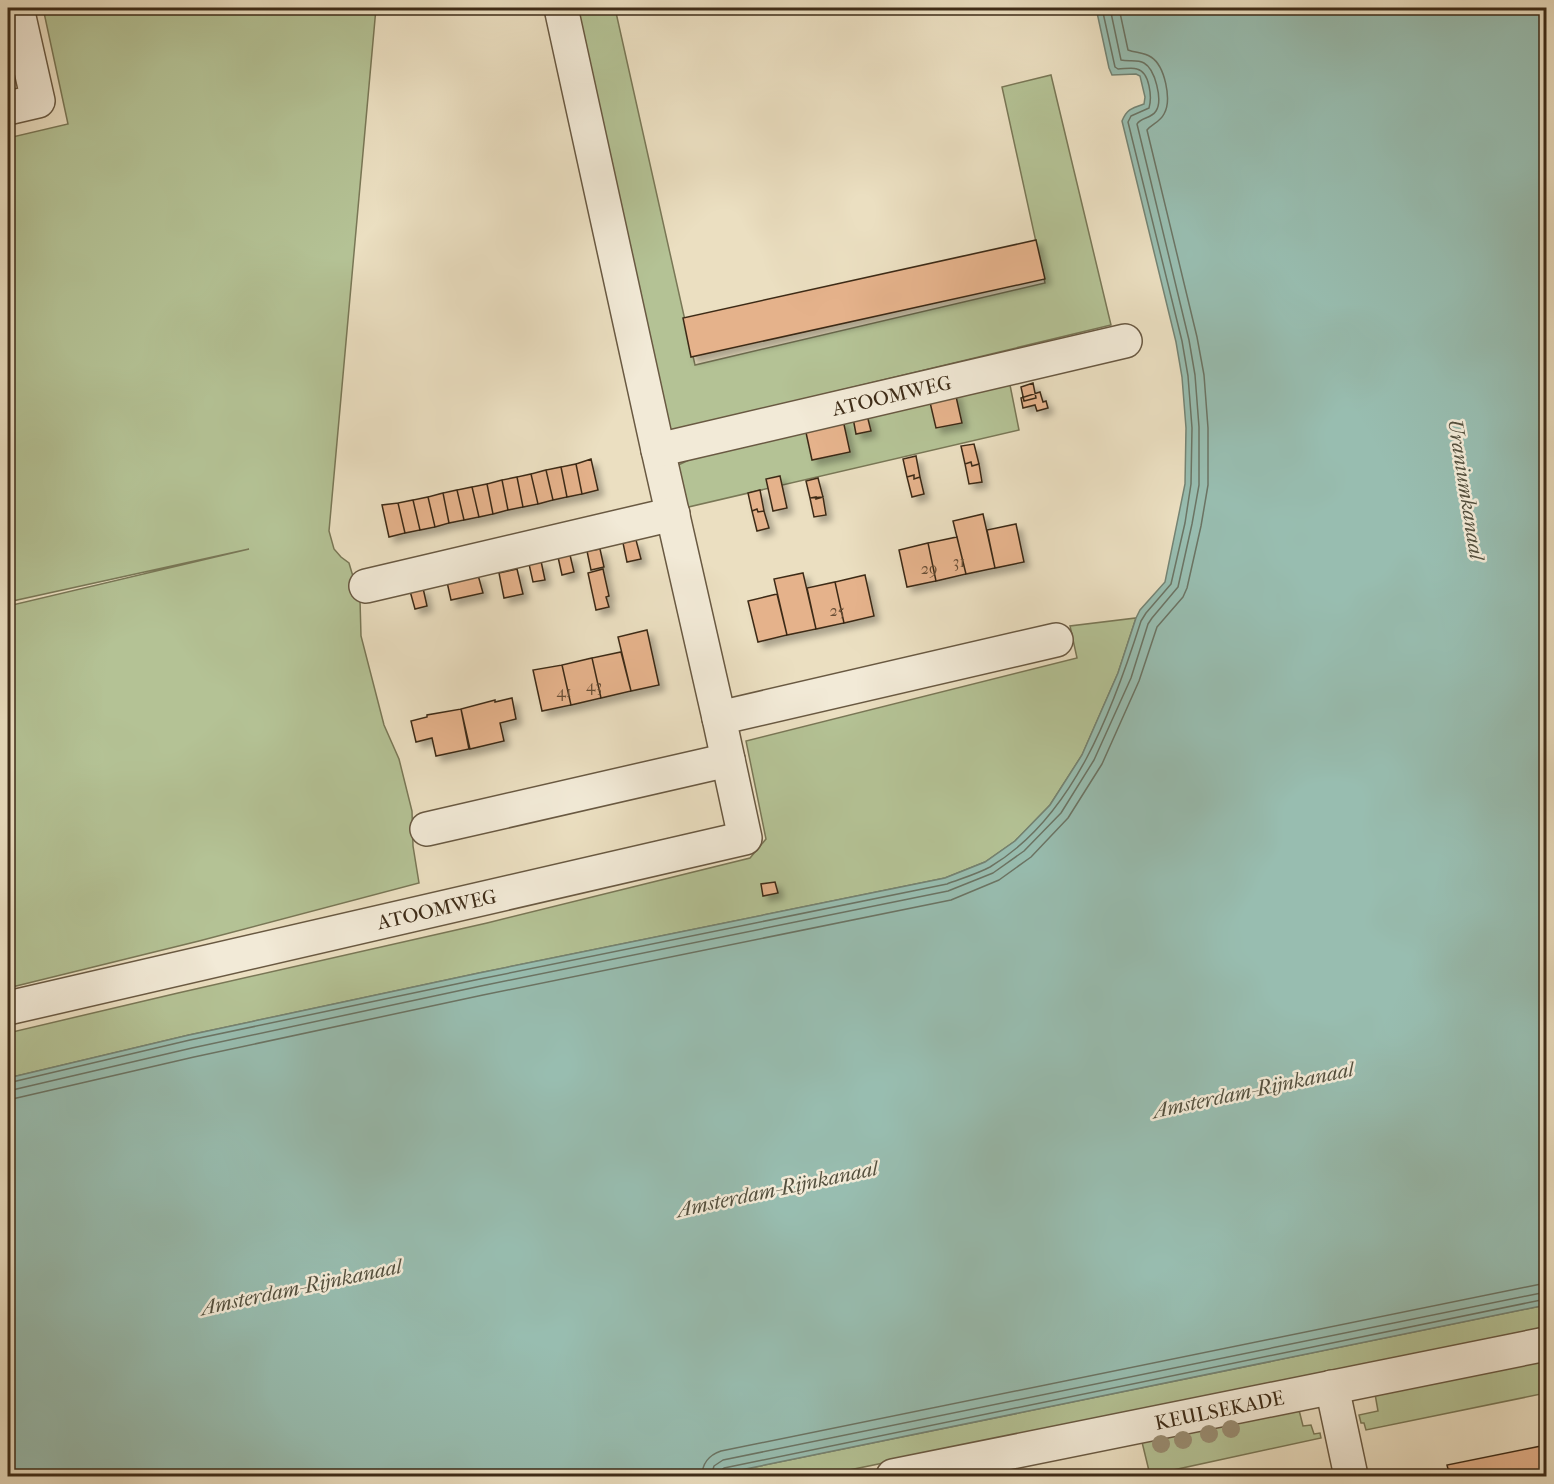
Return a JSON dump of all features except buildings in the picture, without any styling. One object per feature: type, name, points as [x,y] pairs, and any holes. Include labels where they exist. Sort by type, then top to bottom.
[{"type":"street","points":[[8,108],[38,101],[17,8]]},
{"type":"street","name":"ATOOMWEG","points":[[8,1008],[745,838],[657,450],[561,8]]},
{"type":"street","name":"ATOOMWEG","points":[[657,450],[1125,341]]},
{"type":"street","points":[[366,586],[673,514]]},
{"type":"street","points":[[719,718],[1056,640]]},
{"type":"street","points":[[427,829],[728,760]]},
{"type":"street","name":"KEULSEKADE","points":[[893,1476],[1546,1344]]},
{"type":"street","points":[[1332,1387],[1351,1476]]},
{"type":"green space","points":[[43,8],[376,8],[329,531],[334,549],[349,563],[360,600],[361,636],[384,725],[399,759],[412,811],[413,846],[419,883],[8,988],[8,606],[249,549],[8,602],[8,138],[68,124]]},
{"type":"green space","points":[[575,8],[615,8],[695,365],[1045,283],[1002,87],[1051,75],[1111,325],[667,432]]},
{"type":"green space","points":[[1010,385],[1019,430],[684,508],[674,467],[691,459]]},
{"type":"green space","points":[[1136,618],[1118,673],[1082,755],[1050,805],[1015,841],[985,862],[945,878],[479,973],[189,1035],[8,1078],[8,1033],[487,923],[750,858],[766,839],[746,741],[1077,658],[1070,626]]},
{"type":"green space","points":[[1546,1305],[1546,1327],[820,1476],[711,1476]]},
{"type":"green space","points":[[1546,1359],[1546,1393],[1366,1430],[1364,1423],[1361,1423],[1359,1415],[1378,1411],[1375,1394]]},
{"type":"green space","points":[[1299,1410],[1303,1426],[1311,1425],[1314,1434],[1320,1433],[1321,1438],[1150,1475],[1142,1442]]},
{"type":"water","points":[[1096,8],[1546,8],[1546,1305],[711,1476],[8,1476],[8,1078],[189,1035],[479,973],[945,878],[985,862],[1015,841],[1050,805],[1082,755],[1118,673],[1140,610],[1165,582],[1185,484],[1186,428],[1182,377],[1176,342],[1122,121],[1130,110],[1144,104],[1145,97],[1140,76],[1136,74],[1112,75]]},
{"type":"water label","name":"Uraniumkanaal","points":[[1466,489]]},
{"type":"water label","name":"Amsterdam-Rijnkanaal","points":[[1253,1090]]},
{"type":"water label","name":"Amsterdam-Rijnkanaal","points":[[777,1189]]},
{"type":"water label","name":"Amsterdam-Rijnkanaal","points":[[301,1287]]}]
